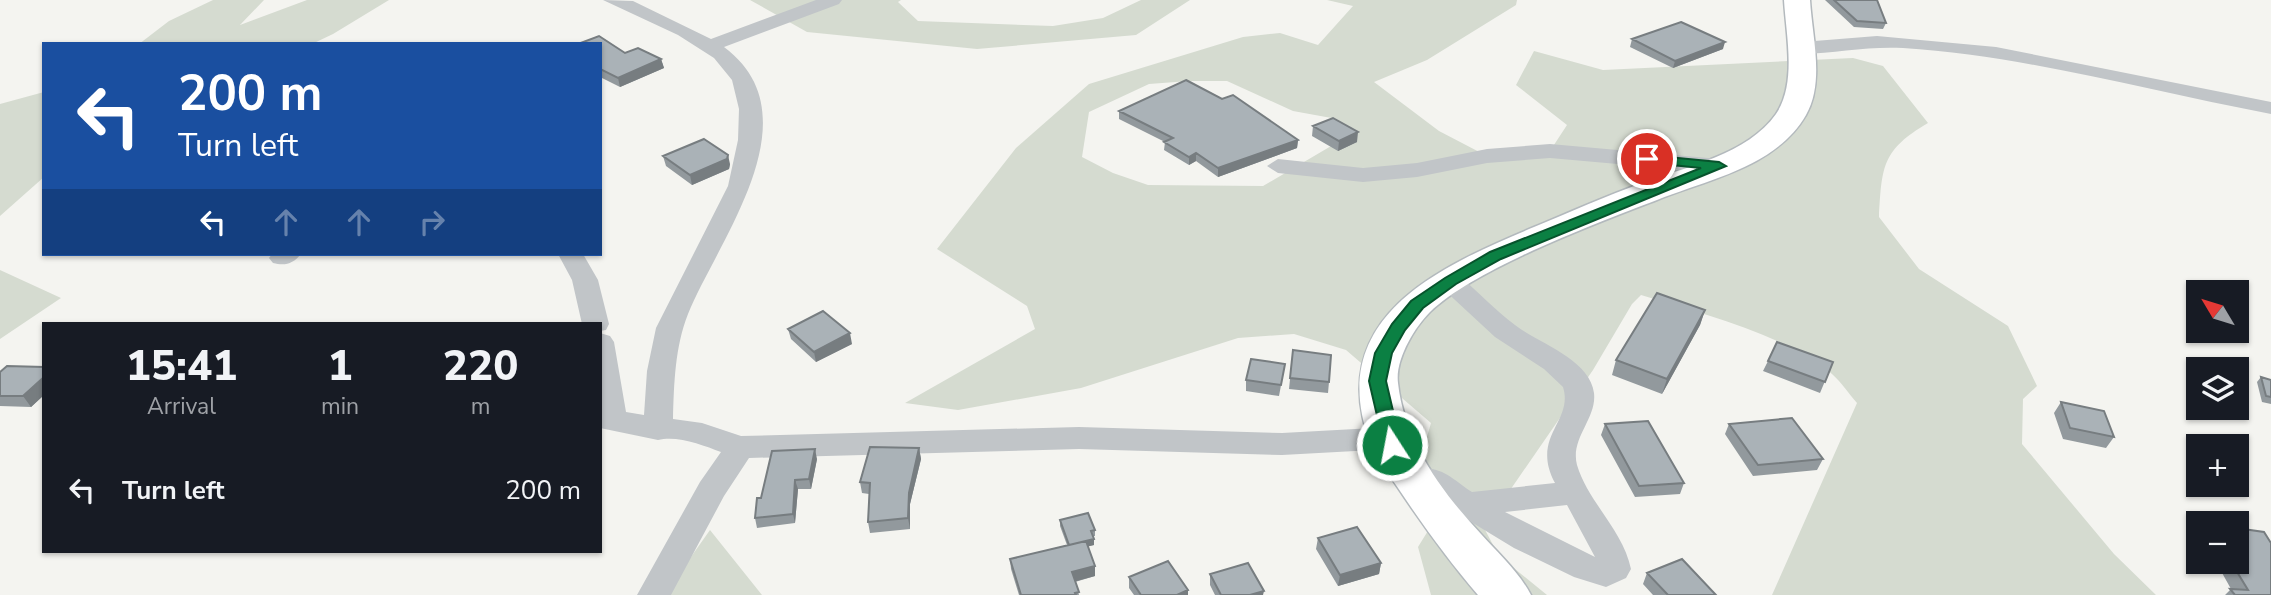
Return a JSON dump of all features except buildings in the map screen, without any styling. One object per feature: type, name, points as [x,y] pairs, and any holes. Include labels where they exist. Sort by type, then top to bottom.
[{"type":"main road","points":[[1507,595],[1449,529],[1392,442],[1377,381],[1384,353],[1398,328],[1417,304],[1450,281],[1496,256],[1719,166],[1753,150],[1776,134],[1792,113],[1802,87],[1802,48],[1797,0]]},
{"type":"street","points":[[612,0],[646,11],[685,30],[707,47],[741,78],[749,115],[747,158],[734,199],[675,314],[660,360],[658,429]]},
{"type":"street","points":[[707,47],[833,0]]},
{"type":"street","points":[[1802,48],[1876,41],[1940,46],[2040,62],[2271,108]]},
{"type":"street","points":[[1278,166],[1363,174],[1417,170],[1487,156],[1550,151],[1719,166]]},
{"type":"street","points":[[571,256],[585,280],[596,322]]},
{"type":"street","points":[[602,364],[607,420],[702,435],[740,447],[1079,438],[1282,444],[1392,442],[1458,506],[1514,549],[1563,579],[1587,589],[1601,589],[1611,580],[1614,567],[1605,546],[1573,493],[1561,462],[1562,436],[1579,402],[1578,387],[1565,373],[1505,331],[1450,281]]},
{"type":"street","points":[[654,595],[710,490],[740,447]]},
{"type":"street","points":[[1458,506],[1573,493]]},
{"type":"shaded area","points":[[213,0],[264,0],[240,25],[307,0],[389,0],[316,42],[142,42],[169,21]]},
{"type":"shaded area","points":[[750,0],[901,0],[898,2],[918,21],[1053,26],[1103,18],[1141,0],[1190,0],[1136,35],[977,49],[807,32]]},
{"type":"shaded area","points":[[1327,0],[1517,0],[1516,5],[1427,60],[1374,82],[1439,131],[1487,156],[1550,151],[1567,125],[1516,85],[1534,51],[1603,70],[1853,58],[1883,66],[1928,123],[1901,142],[1887,161],[1881,185],[1879,217],[1919,269],[2008,326],[2037,386],[2023,399],[2022,444],[2114,554],[2156,595],[1772,595],[1857,403],[1832,374],[1792,348],[1715,317],[1641,295],[1632,304],[1593,370],[1484,528],[1499,556],[1547,595],[1431,595],[1418,547],[1442,508],[1420,461],[1431,423],[1346,350],[1294,334],[1238,338],[1081,388],[958,410],[905,403],[1035,329],[1027,306],[937,249],[1016,148],[1089,84],[1243,37],[1280,33],[1318,45],[1353,6]],"holes":[[[1227,81],[1293,111],[1337,119],[1343,139],[1263,186],[1148,185],[1113,173],[1082,157],[1089,112],[1149,84]]]},
{"type":"shaded area","points":[[42,93],[42,179],[0,216],[0,104]]},
{"type":"shaded area","points":[[0,270],[61,298],[0,339]]},
{"type":"shaded area","points":[[710,530],[762,595],[664,595]]},
{"type":"route","points":[[1392,445],[1377,381],[1384,353],[1398,328],[1417,304],[1450,281],[1496,256],[1645,193],[1719,166],[1647,159]]}]
